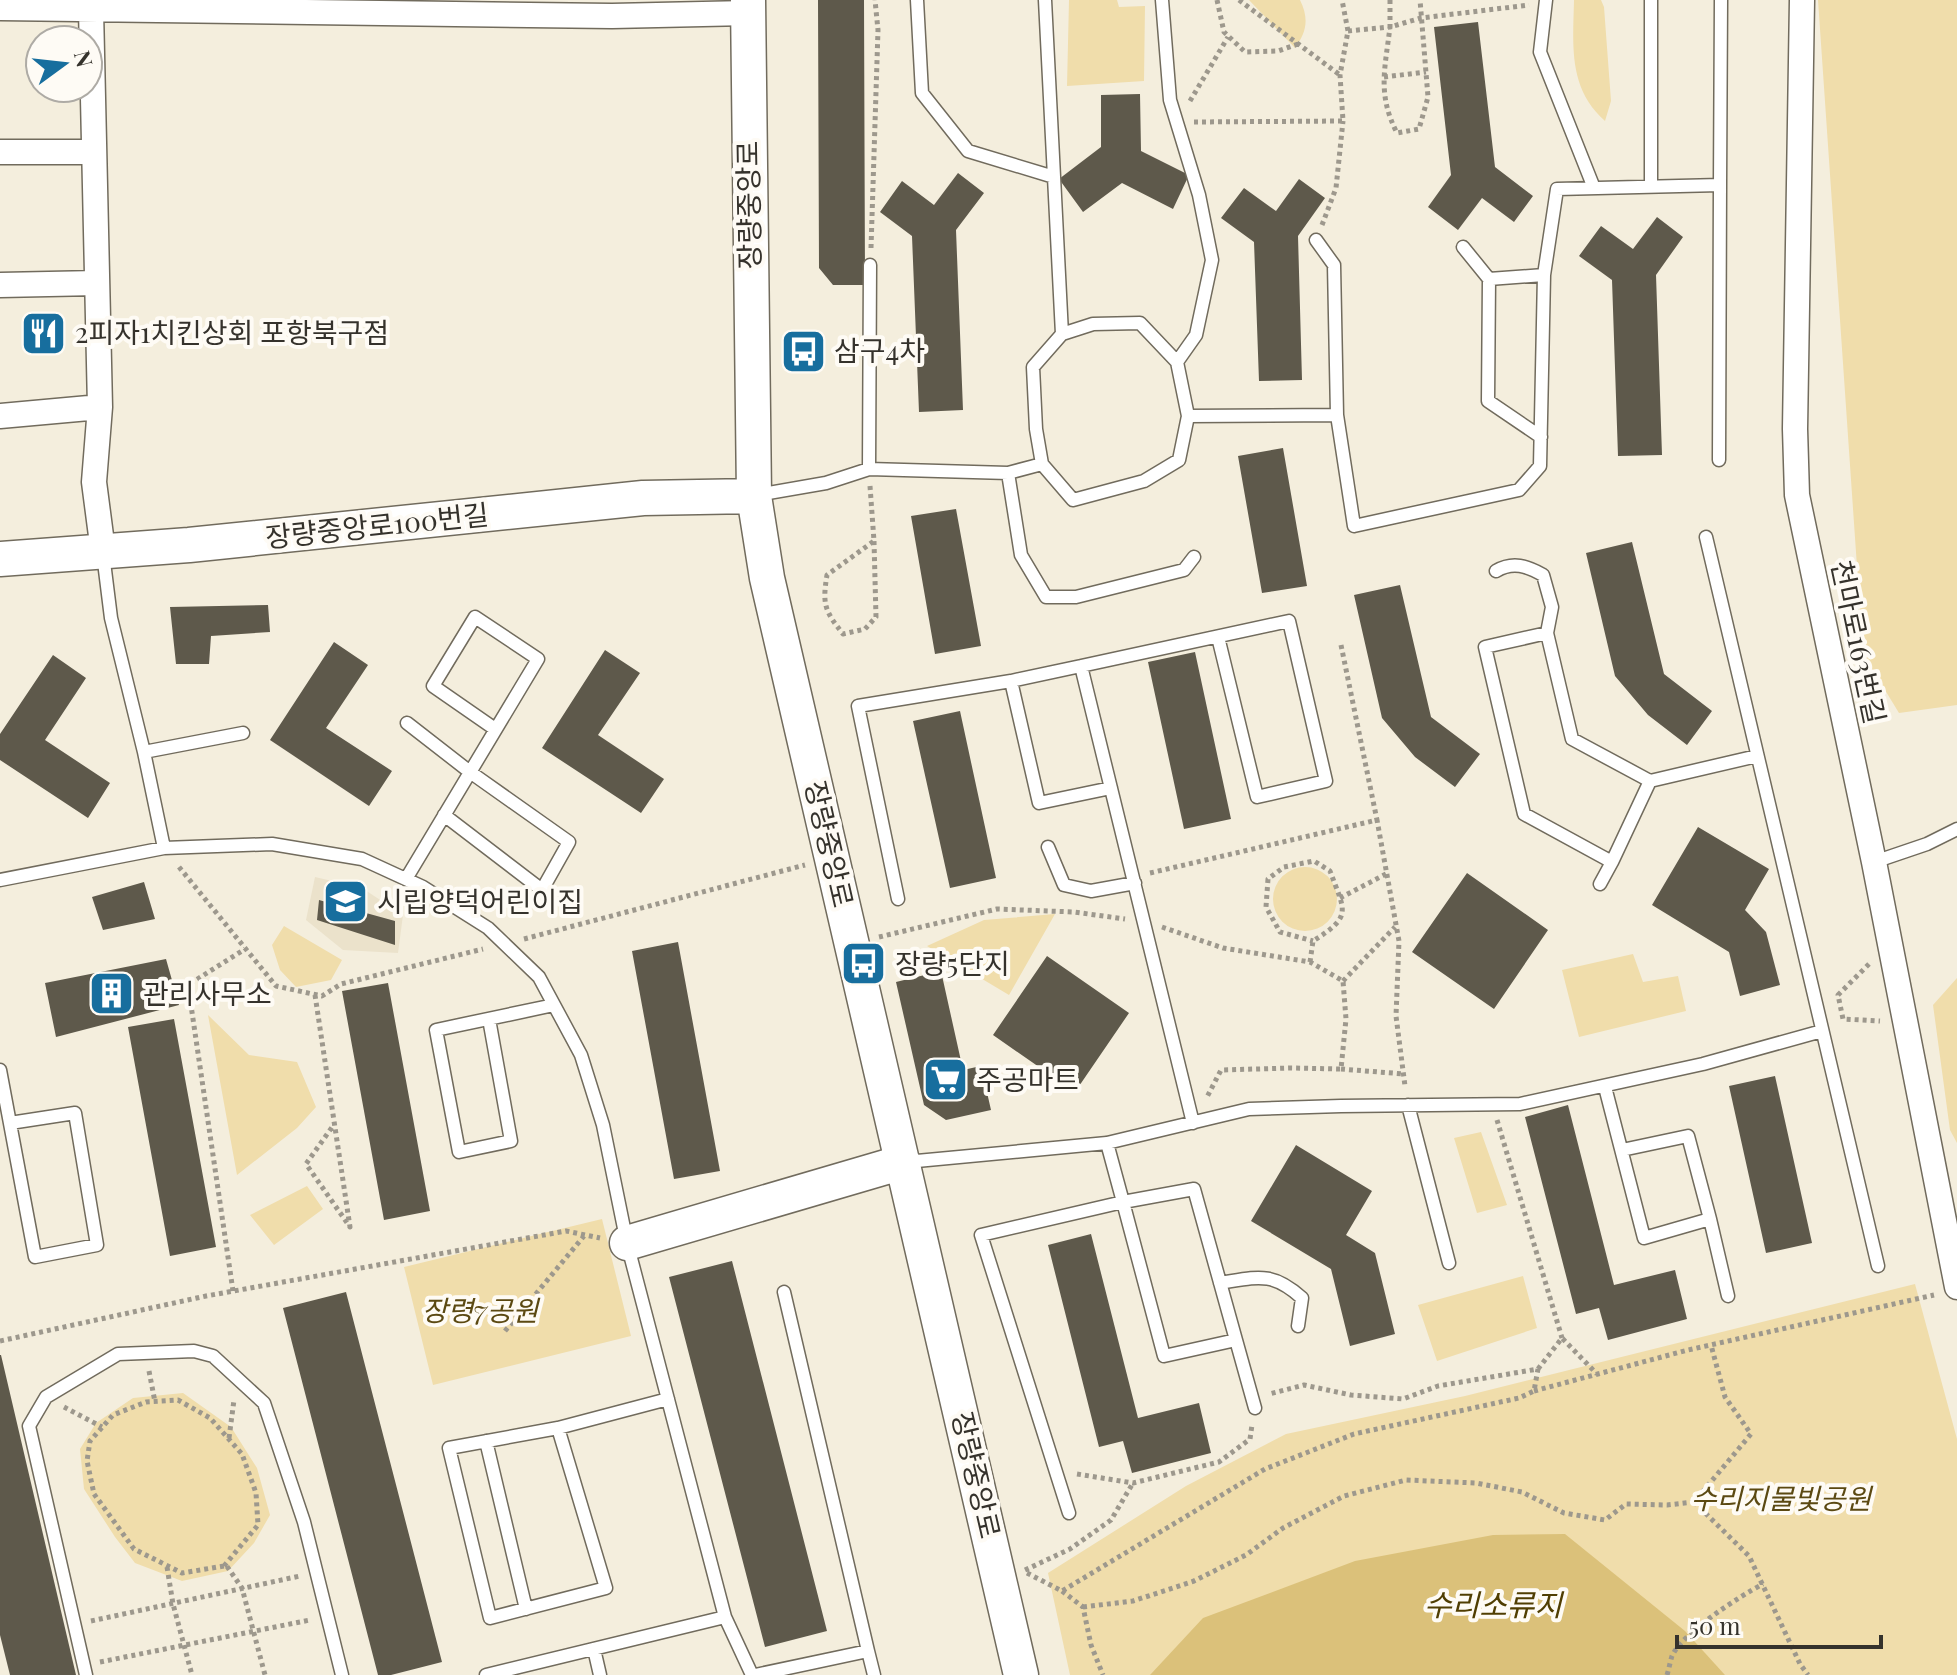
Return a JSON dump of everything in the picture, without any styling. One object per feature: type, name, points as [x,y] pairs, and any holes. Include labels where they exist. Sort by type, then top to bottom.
[{"type":"street","name":"천마로163번길","points":[[1802,0],[1795,429],[1797,495],[1905,1022],[1949,1290]]},
{"type":"street","points":[[0,8],[748,7]]},
{"type":"street","name":"장량중앙로","points":[[748,7],[754,496],[767,578],[1021,1675]]},
{"type":"street","points":[[91,10],[100,407],[94,482],[103,551]]},
{"type":"street","points":[[0,152],[94,152]]},
{"type":"street","points":[[0,285],[97,283]]},
{"type":"street","points":[[0,416],[100,407]]},
{"type":"street","name":"장량중앙로100번길","points":[[0,559],[189,545],[643,498],[754,496]]},
{"type":"street","points":[[627,1243],[903,1162]]},
{"type":"lane","points":[[917,0],[922,93],[968,151],[1054,177]]},
{"type":"lane","points":[[1045,0],[1062,334]]},
{"type":"lane","points":[[1162,0],[1170,100],[1199,195],[1212,260],[1196,335],[1177,362]]},
{"type":"lane","points":[[1651,0],[1651,187]]},
{"type":"lane","points":[[1719,460],[1721,0]]},
{"type":"lane","points":[[1546,1],[1540,52],[1594,188]]},
{"type":"lane","points":[[1316,240],[1334,265],[1337,415],[1354,526],[1519,490],[1540,466],[1544,275],[1557,189],[1720,185]]},
{"type":"lane","points":[[1463,247],[1489,279],[1488,401],[1541,437]]},
{"type":"lane","points":[[869,469],[870,265]]},
{"type":"lane","points":[[1489,279],[1544,275]]},
{"type":"lane","points":[[1140,323],[1177,362],[1188,416],[1179,460],[1144,481],[1073,500],[1042,464],[1035,416],[1033,367],[1062,334],[1093,324],[1140,323]]},
{"type":"lane","points":[[1188,416],[1337,415]]},
{"type":"lane","points":[[754,496],[826,483],[869,469],[1008,473],[1042,464]]},
{"type":"lane","points":[[1008,473],[1021,555],[1046,597],[1076,597],[1184,570],[1194,557]]},
{"type":"lane","points":[[1706,537],[1878,1266]]},
{"type":"lane","points":[[103,551],[111,618],[164,848]]},
{"type":"lane","points":[[1496,571],[1504,566],[1527,565],[1543,575],[1552,607],[1547,633],[1572,739],[1650,781],[1757,756]]},
{"type":"lane","points":[[406,879],[538,659],[475,617],[433,686],[495,729]]},
{"type":"lane","points":[[898,899],[858,706],[1011,681],[1289,621],[1326,781],[1257,797],[1218,637]]},
{"type":"lane","points":[[1547,633],[1485,647],[1524,814],[1612,862]]},
{"type":"lane","points":[[1081,666],[1193,1123]]},
{"type":"lane","points":[[1011,681],[1039,803],[1111,788]]},
{"type":"lane","points":[[407,723],[569,842],[542,890],[444,815]]},
{"type":"lane","points":[[144,752],[243,733]]},
{"type":"lane","points":[[1600,884],[1650,781]]},
{"type":"lane","points":[[1874,862],[1927,844],[1957,829]]},
{"type":"lane","points":[[0,880],[164,848],[272,844],[362,859],[423,887],[488,928],[539,977],[581,1055],[603,1125],[627,1243],[725,1617],[753,1675],[868,1651]]},
{"type":"lane","points":[[1048,847],[1064,885],[1091,891],[1134,880]]},
{"type":"lane","points":[[489,1019],[511,1141],[459,1152],[436,1030],[554,1005]]},
{"type":"lane","points":[[903,1162],[1107,1143],[1249,1109],[1520,1104],[1703,1064],[1822,1031]]},
{"type":"lane","points":[[0,1070],[35,1257],[97,1245],[75,1113],[10,1123]]},
{"type":"lane","points":[[1605,1087],[1644,1238],[1710,1219]]},
{"type":"lane","points":[[1408,1105],[1449,1263]]},
{"type":"lane","points":[[1622,1150],[1688,1136],[1728,1296]]},
{"type":"lane","points":[[1107,1143],[1164,1356],[1236,1340]]},
{"type":"lane","points":[[1069,1513],[981,1235],[1194,1189],[1254,1403]]},
{"type":"lane","points":[[1220,1283],[1258,1277],[1284,1282],[1302,1298],[1298,1326]]},
{"type":"lane","points":[[784,1292],[874,1675]]},
{"type":"lane","points":[[85,1670],[29,1426],[46,1397],[118,1354],[194,1351],[213,1356],[264,1403],[304,1522],[342,1675]]},
{"type":"lane","points":[[558,1428],[606,1588],[490,1618],[449,1448],[558,1428],[668,1399]]},
{"type":"lane","points":[[486,1441],[526,1609]]},
{"type":"lane","points":[[486,1675],[725,1617]]},
{"type":"lane","points":[[594,1649],[600,1675]]},
{"type":"path","points":[[870,265],[878,30],[875,0]]},
{"type":"path","points":[[1217,0],[1224,32],[1245,52],[1278,51],[1299,44]]},
{"type":"path","points":[[1239,0],[1340,75]]},
{"type":"path","points":[[1316,240],[1336,188],[1343,121],[1340,75],[1348,31],[1342,0]]},
{"type":"path","points":[[1390,0],[1383,92],[1397,133],[1419,129],[1428,97],[1420,0]]},
{"type":"path","points":[[1348,31],[1546,1]]},
{"type":"path","points":[[1177,122],[1228,37]]},
{"type":"path","points":[[1384,77],[1426,72]]},
{"type":"path","points":[[1177,122],[1343,121]]},
{"type":"path","points":[[869,469],[874,541],[876,617],[865,629],[843,634],[829,617],[823,600],[827,575],[874,541]]},
{"type":"path","points":[[1341,645],[1399,941],[1396,1016],[1408,1105]]},
{"type":"path","points":[[1134,880],[1377,820]]},
{"type":"path","points":[[164,848],[276,986],[322,996],[341,984],[833,858]]},
{"type":"path","points":[[1314,861],[1330,871],[1344,908],[1338,926],[1313,941],[1280,932],[1266,907],[1268,879],[1284,867],[1314,861]]},
{"type":"path","points":[[1340,898],[1386,874]]},
{"type":"path","points":[[853,943],[997,909],[1074,912],[1144,921],[1223,948],[1310,962],[1343,981]]},
{"type":"path","points":[[1341,1069],[1346,1019],[1343,981],[1396,927]]},
{"type":"path","points":[[1310,962],[1313,941]]},
{"type":"path","points":[[1889,943],[1838,995],[1843,1019],[1905,1022]]},
{"type":"path","points":[[233,1291],[188,985],[245,949]]},
{"type":"path","points":[[315,995],[335,1123],[350,1227],[306,1164],[335,1123]]},
{"type":"path","points":[[1193,1123],[1221,1070],[1341,1069],[1404,1074]]},
{"type":"path","points":[[1493,1105],[1562,1338],[1597,1374]]},
{"type":"path","points":[[0,1341],[233,1291],[566,1231],[627,1243]]},
{"type":"path","points":[[505,1331],[585,1235]]},
{"type":"path","points":[[1062,1591],[1265,1469],[1354,1434],[1519,1398],[1534,1391],[1711,1345],[1949,1290]]},
{"type":"path","points":[[1534,1391],[1538,1369],[1562,1338]]},
{"type":"path","points":[[1083,1607],[1133,1601],[1194,1581],[1246,1555],[1283,1528],[1344,1496],[1406,1480],[1476,1483],[1522,1492],[1564,1513],[1605,1520],[1626,1504],[1694,1502],[1751,1434],[1725,1397],[1711,1345]]},
{"type":"path","points":[[145,1353],[155,1402]]},
{"type":"path","points":[[1056,1471],[1133,1483],[1219,1462],[1250,1439],[1254,1403],[1304,1385],[1351,1395],[1403,1399],[1438,1386],[1538,1369]]},
{"type":"path","points":[[229,1439],[238,1378]]},
{"type":"path","points":[[46,1397],[102,1427]]},
{"type":"path","points":[[224,1566],[258,1525],[256,1493],[242,1454],[210,1418],[178,1400],[155,1402],[113,1415],[90,1441],[87,1461],[94,1494],[134,1549],[182,1573],[224,1566],[226,1565],[242,1588],[265,1675]]},
{"type":"path","points":[[1103,1675],[1091,1645],[1083,1607],[1062,1591],[1023,1571],[1070,1549],[1111,1520],[1133,1483]]},
{"type":"path","points":[[1694,1502],[1749,1556],[1808,1675]]},
{"type":"path","points":[[167,1566],[173,1604],[192,1675]]},
{"type":"path","points":[[74,1625],[317,1572]]},
{"type":"path","points":[[1667,1675],[1673,1653],[1707,1620],[1739,1596],[1763,1584]]},
{"type":"path","points":[[85,1670],[184,1645],[328,1617]]},
{"type":"shaded area","name":"시립양덕어린이집","points":[[315,877],[362,888],[403,915],[398,953],[343,950],[306,920]]},
{"type":"green space","points":[[1069,0],[1117,0],[1119,7],[1145,6],[1144,81],[1067,86]]},
{"type":"green space","points":[[1249,0],[1300,0],[1305,25],[1295,48]]},
{"type":"green space","points":[[1574,0],[1601,0],[1604,7],[1611,101],[1605,121],[1584,95],[1575,65]]},
{"type":"green space","points":[[1818,0],[1957,0],[1957,705],[1899,713],[1863,654]]},
{"type":"green space","points":[[1299,867],[1311,867],[1328,876],[1335,887],[1335,911],[1328,922],[1311,931],[1299,931],[1287,926],[1278,917],[1273,905],[1273,893],[1278,881],[1287,872]]},
{"type":"green space","points":[[1055,914],[1009,995],[927,946],[984,920]]},
{"type":"green space","points":[[284,926],[342,960],[331,980],[296,987],[280,970],[272,945]]},
{"type":"green space","points":[[1633,954],[1643,982],[1678,976],[1686,1011],[1579,1037],[1562,970]]},
{"type":"green space","points":[[1957,978],[1957,1143],[1950,1130],[1933,1005]]},
{"type":"green space","points":[[208,1015],[249,1055],[297,1062],[316,1107],[297,1128],[237,1175]]},
{"type":"green space","points":[[1481,1132],[1507,1205],[1477,1213],[1454,1138]]},
{"type":"green space","points":[[307,1186],[323,1209],[274,1245],[250,1215]]},
{"type":"green space","name":"장령7공원","points":[[602,1219],[631,1336],[433,1385],[404,1267]]},
{"type":"green space","points":[[1523,1276],[1537,1328],[1437,1361],[1418,1305]]},
{"type":"green space","name":"수리지물빛공원","points":[[1915,1284],[1957,1439],[1957,1675],[1070,1675],[1048,1573],[1186,1486],[1286,1434],[1465,1396]]},
{"type":"green space","points":[[183,1393],[231,1427],[257,1468],[270,1515],[254,1543],[228,1571],[182,1581],[135,1563],[84,1489],[80,1449],[96,1423],[133,1398]]},
{"type":"water","name":"수리소류지","points":[[1565,1534],[1685,1631],[1725,1675],[1150,1675],[1203,1618],[1355,1561],[1493,1535]]},
{"type":"building","points":[[818,0],[864,0],[865,285],[833,285],[819,268]]},
{"type":"building","points":[[1478,22],[1495,167],[1533,196],[1514,222],[1482,198],[1458,230],[1428,207],[1451,175],[1434,27]]},
{"type":"building","points":[[1140,94],[1141,151],[1189,175],[1173,209],[1122,183],[1083,212],[1059,179],[1101,147],[1101,95]]},
{"type":"building","points":[[958,173],[984,193],[956,230],[963,410],[919,412],[912,236],[880,212],[902,181],[934,205]]},
{"type":"building","points":[[1299,179],[1325,198],[1298,236],[1302,380],[1259,381],[1254,242],[1221,218],[1244,188],[1276,211]]},
{"type":"building","points":[[1657,217],[1683,237],[1656,275],[1662,455],[1618,456],[1612,280],[1579,256],[1601,226],[1633,249]]},
{"type":"building","points":[[1283,448],[1307,586],[1262,593],[1238,456]]},
{"type":"building","points":[[956,509],[981,646],[935,654],[911,516]]},
{"type":"building","points":[[1632,542],[1664,674],[1712,711],[1687,745],[1648,715],[1615,676],[1586,553]]},
{"type":"building","points":[[1400,585],[1431,717],[1480,754],[1455,787],[1415,757],[1382,718],[1354,595]]},
{"type":"building","points":[[268,605],[270,632],[211,636],[209,664],[176,664],[170,607]]},
{"type":"building","points":[[334,642],[368,665],[326,728],[392,771],[369,806],[270,740]]},
{"type":"building","points":[[605,650],[640,673],[598,735],[664,779],[641,813],[542,748]]},
{"type":"building","points":[[1195,652],[1231,819],[1184,829],[1148,662]]},
{"type":"building","points":[[53,655],[86,678],[45,740],[110,783],[88,818],[0,760],[0,734]]},
{"type":"building","points":[[960,711],[996,878],[950,888],[913,721]]},
{"type":"building","points":[[1698,827],[1769,869],[1745,910],[1766,932],[1780,985],[1740,996],[1729,952],[1652,905]]},
{"type":"building","points":[[1467,873],[1548,930],[1494,1009],[1412,952]]},
{"type":"building","points":[[144,882],[155,919],[103,930],[92,897]]},
{"type":"building","name":"시립양덕어린이집","points":[[319,900],[395,921],[395,945],[317,920]]},
{"type":"building","points":[[678,942],[720,1171],[674,1179],[632,951]]},
{"type":"building","points":[[1047,956],[1129,1013],[1075,1092],[993,1035]]},
{"type":"building","name":"관리사무소","points":[[166,959],[179,1005],[56,1037],[45,983]]},
{"type":"building","points":[[941,971],[963,1070],[981,1066],[991,1110],[946,1120],[924,1105],[896,982]]},
{"type":"building","points":[[388,983],[430,1211],[384,1220],[342,991]]},
{"type":"building","points":[[174,1019],[216,1247],[170,1256],[128,1027]]},
{"type":"building","points":[[1775,1076],[1812,1243],[1766,1253],[1729,1086]]},
{"type":"building","points":[[1568,1105],[1614,1285],[1675,1270],[1687,1319],[1608,1340],[1599,1308],[1576,1314],[1525,1117]]},
{"type":"building","points":[[1296,1145],[1372,1191],[1346,1235],[1375,1253],[1395,1334],[1350,1346],[1331,1269],[1251,1221]]},
{"type":"building","points":[[1091,1234],[1138,1418],[1199,1403],[1211,1453],[1132,1473],[1123,1441],[1099,1447],[1048,1245]]},
{"type":"building","points":[[732,1261],[827,1631],[765,1647],[669,1277]]},
{"type":"building","points":[[346,1292],[442,1662],[391,1675],[378,1675],[283,1308]]},
{"type":"building","points":[[0,1355],[76,1675],[10,1675],[0,1635]]},
{"type":"place","name":"2피자1치킨상회 포항북구점","points":[[44,333]]},
{"type":"place","name":"삼구4차","points":[[803,351]]},
{"type":"place","name":"시립양덕어린이집","points":[[346,902]]},
{"type":"place","name":"장량5단지","points":[[864,964]]},
{"type":"place","name":"관리사무소","points":[[112,994]]},
{"type":"place","name":"주공마트","points":[[945,1080]]}]
